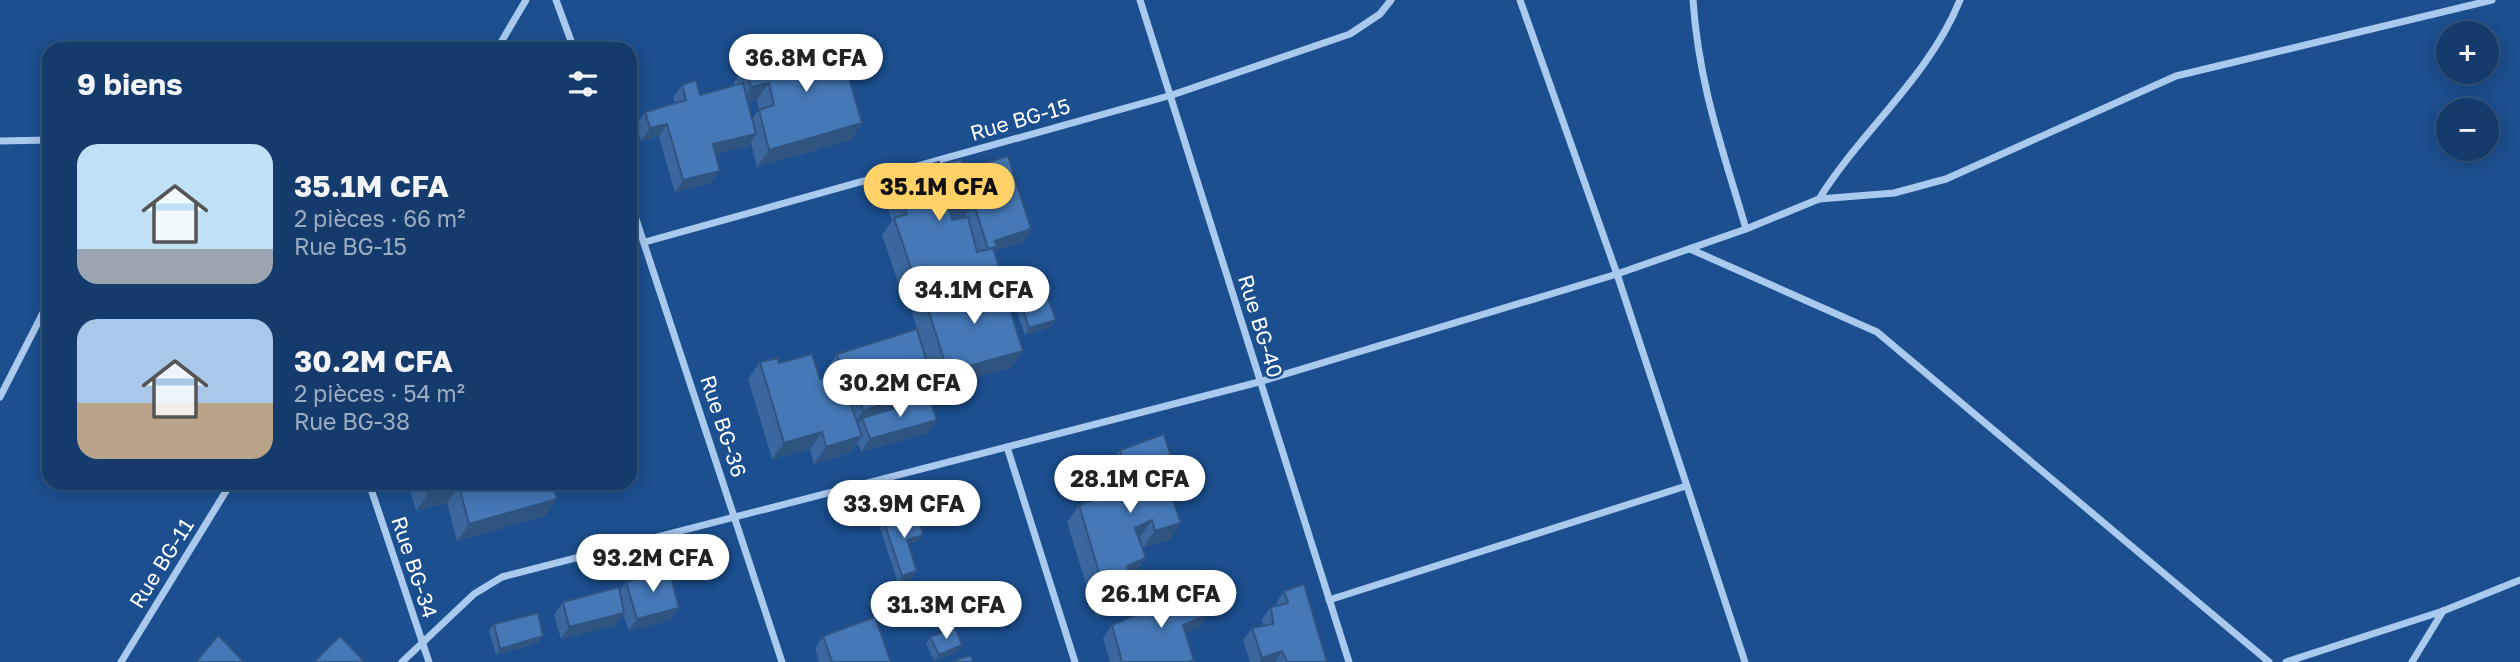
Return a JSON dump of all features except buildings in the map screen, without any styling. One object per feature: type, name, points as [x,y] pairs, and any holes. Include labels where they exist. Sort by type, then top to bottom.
[{"type":"street","points":[[501,42],[526,0]]},
{"type":"street","points":[[556,0],[571,42]]},
{"type":"street","name":"Rue BG-40","points":[[1140,0],[1349,662]]},
{"type":"street","name":"Rue BG-15","points":[[645,242],[1172,95],[1350,34],[1380,14],[1391,0]]},
{"type":"street","points":[[1520,0],[1617,274],[1745,662]]},
{"type":"street","points":[[1693,0],[1696,44],[1705,96],[1746,229]]},
{"type":"street","points":[[1819,199],[1842,162],[1920,71],[1960,0]]},
{"type":"street","points":[[402,662],[474,594],[502,577],[1259,382],[1617,274],[1746,229],[1819,199],[1894,193],[1946,179],[2176,76],[2492,0]]},
{"type":"street","points":[[0,141],[42,140]]},
{"type":"street","name":"Rue BG-36","points":[[637,220],[782,662]]},
{"type":"street","points":[[1690,248],[1877,332],[2269,662]]},
{"type":"street","points":[[0,397],[42,315]]},
{"type":"street","points":[[1007,447],[1075,662]]},
{"type":"street","points":[[1329,600],[1686,486]]},
{"type":"street","name":"Rue BG-11","points":[[121,662],[228,490]]},
{"type":"street","name":"Rue BG-34","points":[[371,490],[429,662]]},
{"type":"street","points":[[2286,662],[2444,611],[2520,580]]},
{"type":"street","points":[[2412,662],[2444,611]]}]
